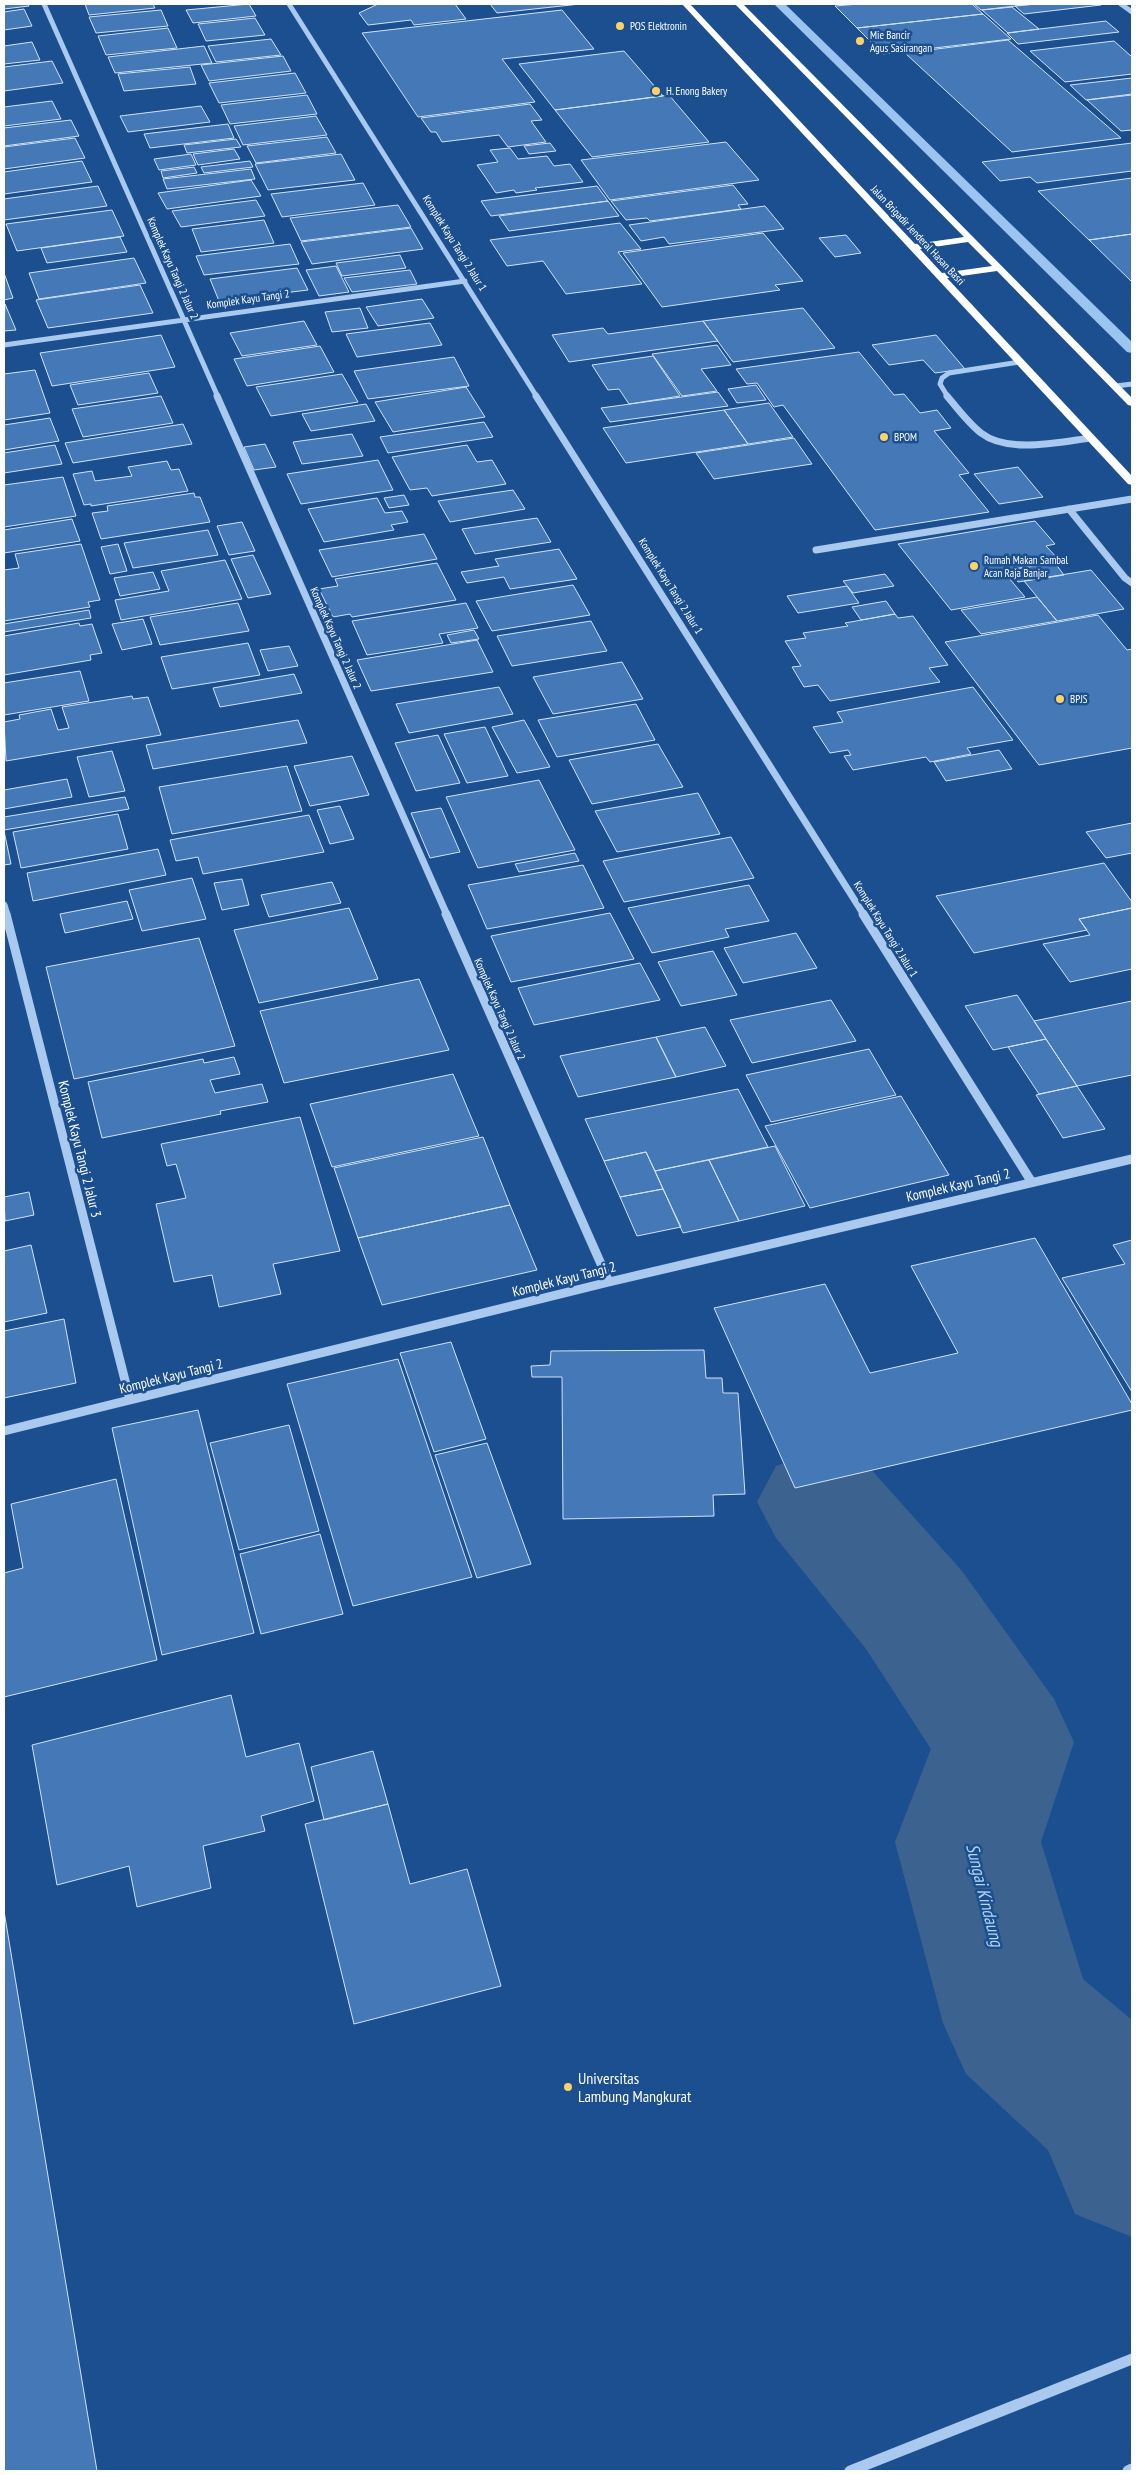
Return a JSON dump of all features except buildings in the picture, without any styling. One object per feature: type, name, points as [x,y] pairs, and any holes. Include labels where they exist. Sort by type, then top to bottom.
[{"type":"highway","name":"Jalan Brigadir Jenderal Hasan Basri","points":[[686,4],[1132,482]]},
{"type":"highway","points":[[739,4],[1132,403]]},
{"type":"highway","points":[[913,247],[971,239]]},
{"type":"highway","points":[[940,276],[1000,268]]},
{"type":"street","name":"Komplek Kayu Tangi 2 Jalur 2","points":[[44,4],[609,1282]]},
{"type":"street","name":"Komplek Kayu Tangi 2 Jalur 1","points":[[289,4],[1031,1181]]},
{"type":"street","points":[[1121,4],[1132,12]]},
{"type":"street","name":"Komplek Kayu Tangi 2","points":[[4,345],[465,281]]},
{"type":"street","points":[[1020,362],[949,373],[942,378],[940,384],[948,396],[982,434],[1005,443],[1031,445],[1091,438]]},
{"type":"street","points":[[1116,386],[1132,384]]},
{"type":"street","points":[[816,550],[1132,499]]},
{"type":"street","points":[[1069,509],[1125,578],[1132,583]]},
{"type":"street","name":"Komplek Kayu Tangi 2 Jalur 3","points":[[4,905],[130,1400]]},
{"type":"street","name":"Komplek Kayu Tangi 2","points":[[4,1431],[609,1282],[1031,1181],[1132,1159]]},
{"type":"street","points":[[850,2471],[1132,2359]]},
{"type":"street","points":[[1128,2471],[1132,2469]]},
{"type":"waterway","points":[[779,4],[1132,349]]},
{"type":"waterway","name":"Sungai Kindaung","points":[[822,1502],[914,1610],[1004,1742],[968,1842],[1020,2023],[1105,2097],[1132,2158]]},
{"type":"place","name":"POS Elektronin","points":[[620,26]]},
{"type":"place","name":"Mie Bancir Agus Sasirangan","points":[[860,41]]},
{"type":"place","name":"H. Enong Bakery","points":[[656,91]]},
{"type":"place","name":"BPOM","points":[[884,437]]},
{"type":"place","name":"Rumah Makan Sambal Acan Raja Banjar","points":[[974,566]]},
{"type":"place","name":"BPJS","points":[[1060,699]]},
{"type":"place","name":"Universitas Lambung Mangkurat","points":[[568,2087]]}]
